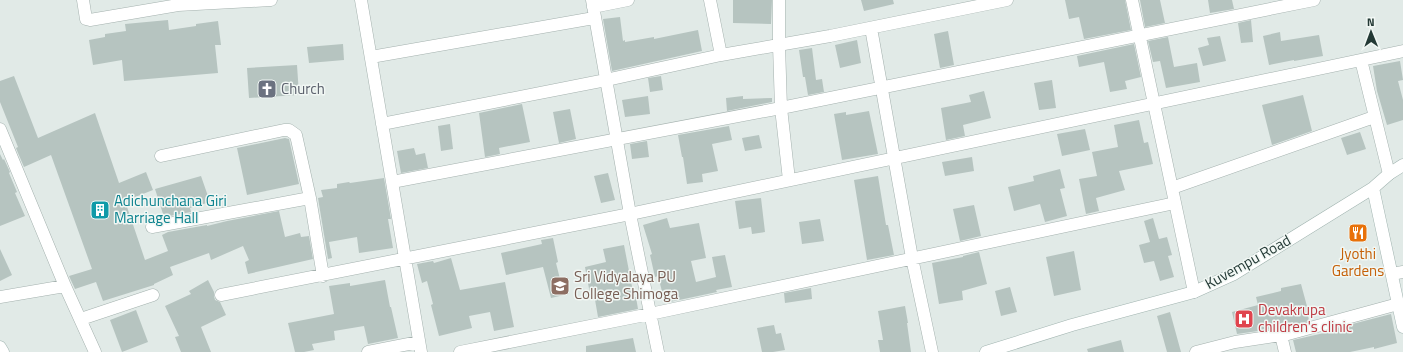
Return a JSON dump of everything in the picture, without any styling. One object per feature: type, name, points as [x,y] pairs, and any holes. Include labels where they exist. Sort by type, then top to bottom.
[{"type":"street","points":[[83,0],[86,19],[90,20],[178,3],[265,0]]},
{"type":"street","points":[[361,0],[420,347],[368,352]]},
{"type":"street","points":[[371,57],[593,9],[628,0]]},
{"type":"street","points":[[710,0],[721,55]]},
{"type":"street","points":[[779,0],[781,108],[788,180]]},
{"type":"street","points":[[382,124],[606,80],[721,55],[871,28],[1007,0]]},
{"type":"street","points":[[1132,0],[1194,292]]},
{"type":"street","points":[[392,182],[781,108],[1314,0]]},
{"type":"street","points":[[593,9],[630,214],[658,352]]},
{"type":"street","points":[[871,28],[912,258],[932,352]]},
{"type":"street","points":[[221,296],[630,214],[1403,51]]},
{"type":"street","points":[[1360,60],[1389,174]]},
{"type":"street","points":[[1172,188],[1374,117]]},
{"type":"street","points":[[0,129],[94,352]]},
{"type":"street","points":[[161,156],[284,130],[289,130],[296,135],[310,198],[323,276]]},
{"type":"street","name":"Kuvempu Road","points":[[986,352],[1072,325],[1194,292],[1234,274],[1373,188],[1389,174],[1403,165]]},
{"type":"street","points":[[1373,188],[1397,273],[1398,304],[1403,327]]},
{"type":"street","points":[[152,227],[310,198]]},
{"type":"street","points":[[460,352],[650,314],[1175,203]]},
{"type":"street","points":[[0,297],[65,286]]},
{"type":"street","points":[[80,319],[153,295]]},
{"type":"street","points":[[1196,352],[1236,342],[1281,335],[1398,304]]},
{"type":"street","points":[[1281,335],[1285,352]]},
{"type":"street","points":[[0,347],[3,352]]},
{"type":"building","points":[[733,0],[772,0],[771,24],[733,23]]},
{"type":"building","points":[[861,0],[893,0],[894,4],[864,11]]},
{"type":"building","points":[[1065,0],[1125,0],[1131,30],[1084,39],[1079,17],[1069,19]]},
{"type":"building","points":[[1140,0],[1160,0],[1165,23],[1145,27]]},
{"type":"building","points":[[1208,0],[1232,0],[1234,9],[1210,13]]},
{"type":"building","points":[[620,17],[623,41],[625,40],[625,42],[654,37],[654,39],[698,30],[702,51],[612,71],[603,19]]},
{"type":"building","points":[[168,20],[169,30],[218,21],[221,45],[215,45],[218,73],[124,81],[122,60],[93,65],[89,40],[105,37],[105,34],[126,31],[125,24]]},
{"type":"building","points":[[1251,20],[1253,42],[1241,43],[1238,23]]},
{"type":"building","points":[[948,31],[954,65],[940,68],[934,34]]},
{"type":"building","points":[[1280,32],[1281,41],[1319,35],[1323,56],[1269,65],[1263,36]]},
{"type":"building","points":[[1220,36],[1226,61],[1203,66],[1198,48],[1209,45],[1207,38]]},
{"type":"building","points":[[1168,37],[1174,67],[1197,63],[1200,82],[1166,88],[1160,61],[1153,62],[1148,41]]},
{"type":"building","points":[[857,40],[861,63],[840,68],[835,45]]},
{"type":"building","points":[[343,44],[344,60],[309,63],[307,47]]},
{"type":"building","points":[[1134,44],[1141,77],[1125,81],[1127,89],[1110,92],[1104,62],[1079,67],[1077,56]]},
{"type":"building","points":[[812,48],[816,80],[822,79],[824,92],[808,95],[805,77],[803,77],[799,50]]},
{"type":"building","points":[[1400,61],[1403,80],[1398,81],[1403,100],[1403,120],[1387,125],[1377,91],[1373,66]]},
{"type":"building","points":[[297,65],[299,95],[249,98],[247,68]]},
{"type":"building","points":[[14,76],[38,138],[95,113],[119,183],[146,172],[153,190],[125,201],[145,260],[168,251],[162,235],[168,232],[207,226],[279,211],[285,237],[300,233],[301,237],[309,236],[313,259],[248,274],[245,262],[249,260],[243,246],[211,260],[209,253],[170,267],[173,275],[154,285],[103,301],[96,282],[75,289],[69,276],[92,269],[51,155],[24,167],[18,153],[16,148],[18,147],[0,102],[0,81]]},
{"type":"building","points":[[661,76],[663,90],[650,92],[648,78]]},
{"type":"building","points":[[1052,80],[1056,108],[1039,110],[1034,83]]},
{"type":"building","points":[[984,91],[991,118],[963,125],[965,136],[946,140],[941,108],[971,102],[969,95]]},
{"type":"building","points":[[1303,95],[1312,131],[1272,145],[1262,105]]},
{"type":"building","points":[[648,96],[650,114],[625,117],[622,100]]},
{"type":"building","points":[[743,96],[743,99],[772,98],[772,102],[727,111],[726,98]]},
{"type":"building","points":[[522,104],[530,142],[499,148],[500,154],[485,157],[479,113]]},
{"type":"building","points":[[570,109],[576,139],[559,143],[553,112]]},
{"type":"building","points":[[869,111],[878,154],[842,160],[834,114],[846,112],[846,115]]},
{"type":"building","points":[[1139,120],[1144,143],[1148,142],[1153,164],[1119,171],[1125,190],[1096,198],[1099,211],[1086,214],[1079,179],[1097,176],[1092,152],[1118,147],[1114,125]]},
{"type":"building","points":[[450,124],[453,149],[441,151],[438,126]]},
{"type":"building","points":[[729,126],[732,140],[712,144],[718,171],[702,174],[703,182],[687,184],[678,135]]},
{"type":"building","points":[[1085,129],[1090,150],[1062,156],[1057,134]]},
{"type":"building","points":[[1360,132],[1366,149],[1347,155],[1341,138]]},
{"type":"building","points":[[759,135],[762,148],[745,151],[742,138]]},
{"type":"building","points":[[285,138],[289,139],[299,184],[247,195],[237,148]]},
{"type":"building","points":[[647,141],[649,157],[632,159],[630,144]]},
{"type":"building","points":[[414,148],[416,155],[425,153],[428,168],[401,173],[397,151]]},
{"type":"building","points":[[0,154],[10,172],[9,173],[17,192],[15,193],[25,216],[0,226]]},
{"type":"building","points":[[972,157],[974,171],[945,176],[942,162]]},
{"type":"building","points":[[1060,169],[1065,188],[1060,189],[1067,216],[1045,222],[1040,204],[1014,211],[1008,187],[1034,181],[1033,176]]},
{"type":"building","points":[[608,173],[615,200],[601,203],[594,176]]},
{"type":"building","points":[[201,176],[210,202],[190,208],[191,212],[164,217],[155,189]]},
{"type":"building","points":[[878,176],[886,225],[888,225],[894,255],[867,260],[854,180]]},
{"type":"building","points":[[384,178],[391,219],[388,219],[393,248],[359,253],[357,237],[329,242],[332,258],[328,259],[318,198],[323,197],[321,190],[337,188],[337,184]]},
{"type":"building","points":[[761,198],[765,232],[752,234],[751,227],[739,229],[735,201]]},
{"type":"building","points":[[974,205],[981,236],[960,241],[953,209]]},
{"type":"building","points":[[667,218],[670,228],[699,223],[706,258],[691,261],[696,282],[716,277],[712,257],[725,255],[732,287],[716,290],[717,292],[665,303],[658,276],[655,277],[650,255],[652,254],[643,225]]},
{"type":"building","points":[[1153,218],[1159,239],[1167,237],[1172,255],[1168,256],[1174,277],[1160,281],[1154,261],[1144,263],[1139,245],[1150,242],[1144,221]]},
{"type":"building","points":[[820,219],[824,241],[802,244],[799,222]]},
{"type":"building","points":[[553,238],[558,262],[556,263],[564,295],[551,298],[543,267],[506,275],[501,253],[542,244],[541,240]]},
{"type":"building","points":[[624,245],[634,297],[636,297],[638,309],[598,317],[594,294],[590,294],[585,267],[606,262],[603,249]]},
{"type":"building","points":[[0,249],[12,275],[0,281]]},
{"type":"building","points":[[1074,251],[1081,290],[1054,296],[1046,257]]},
{"type":"building","points":[[979,252],[987,284],[962,291],[963,300],[939,304],[932,263],[963,257]]},
{"type":"building","points":[[451,258],[460,290],[505,282],[514,327],[494,331],[490,312],[469,316],[472,328],[439,336],[431,305],[433,304],[427,281],[422,283],[417,264],[433,261],[434,263]]},
{"type":"building","points":[[208,280],[214,292],[215,300],[220,302],[226,315],[201,327],[211,352],[181,352],[175,337],[179,336],[165,306],[191,294],[189,291]]},
{"type":"building","points":[[385,280],[398,338],[368,344],[364,326],[334,331],[335,340],[312,344],[314,350],[295,352],[288,323],[334,314],[329,286],[350,283],[350,286]]},
{"type":"building","points":[[1301,284],[1308,310],[1309,321],[1286,327],[1237,334],[1232,312],[1258,305],[1256,297],[1281,291],[1281,288]]},
{"type":"building","points":[[1010,287],[1017,312],[1001,316],[995,291]]},
{"type":"building","points":[[811,288],[812,299],[785,303],[784,293]]},
{"type":"building","points":[[905,306],[911,352],[880,352],[878,340],[883,340],[878,311]]},
{"type":"building","points":[[136,310],[148,342],[122,352],[110,320]]},
{"type":"building","points":[[1170,312],[1181,352],[1167,352],[1157,316]]},
{"type":"building","points":[[1391,314],[1397,343],[1374,349],[1374,347],[1350,352],[1296,352],[1293,340],[1333,331],[1333,329]]},
{"type":"building","points":[[774,325],[776,334],[781,333],[785,350],[762,352],[757,328]]},
{"type":"building","points":[[633,338],[636,352],[586,352],[586,346]]},
{"type":"building","points":[[1121,340],[1124,352],[1088,352],[1087,349]]},
{"type":"place","name":"Church","points":[[267,89]]},
{"type":"place","name":"Adichunchana Giri Marriage Hall","points":[[100,210]]},
{"type":"place","name":"Jyothi Gardens","points":[[1358,233]]},
{"type":"place","name":"Sri Vidyalaya PU College Shimoga","points":[[560,286]]},
{"type":"place","name":"Devakrupa children's clinic","points":[[1244,319]]}]
